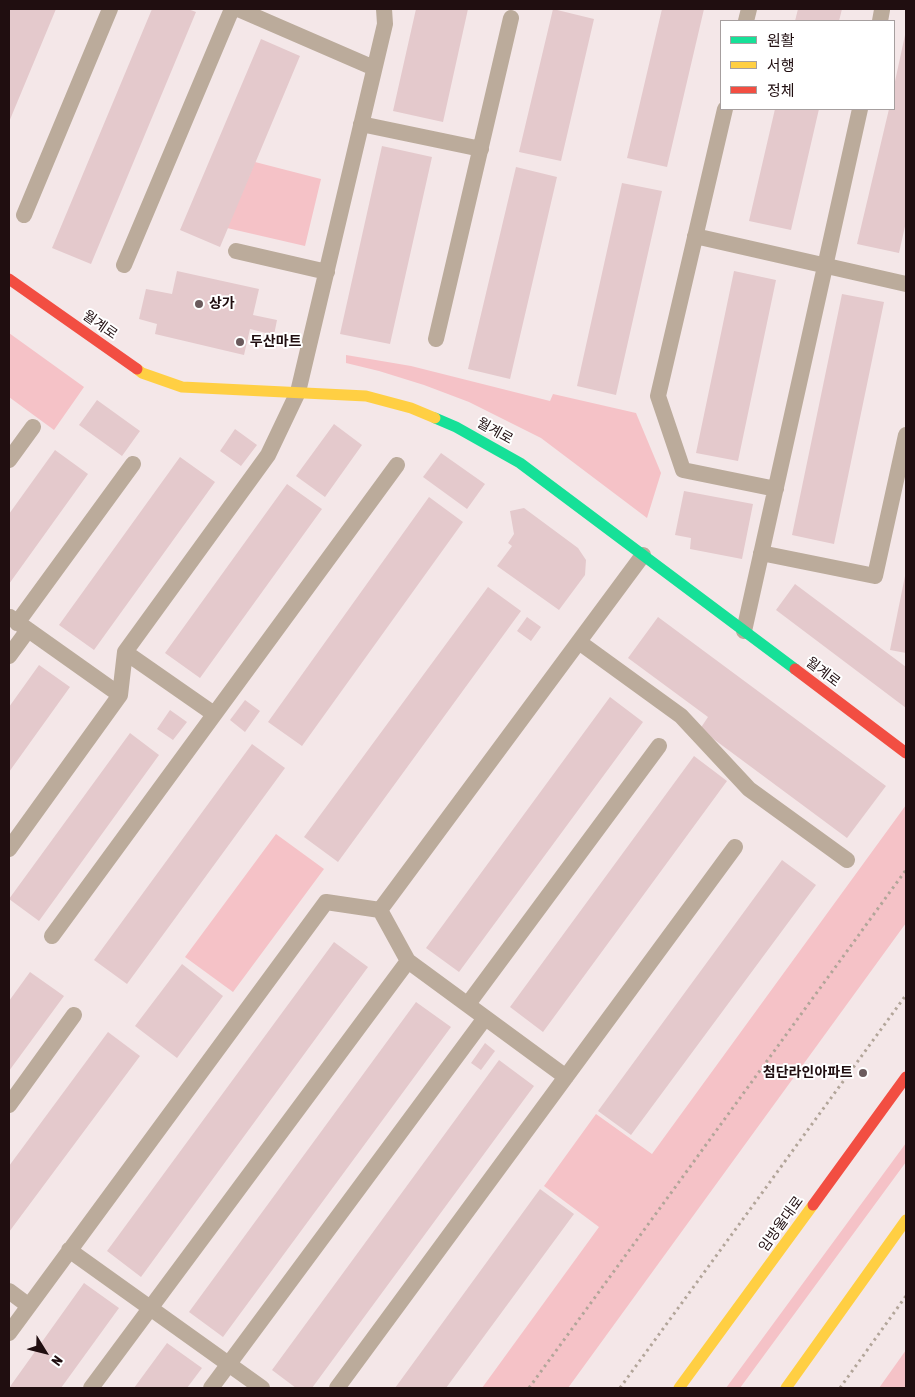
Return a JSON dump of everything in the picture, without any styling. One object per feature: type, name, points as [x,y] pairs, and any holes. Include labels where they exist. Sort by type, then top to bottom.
[{"type":"street","name":"월계로","points":[[9,279],[142,373],[182,388],[366,396],[410,408],[456,427],[520,463],[906,754]]},
{"type":"street","name":"임방울대로","points":[[679,1388],[906,1077]]},
{"type":"street","points":[[786,1388],[906,1220]]},
{"type":"lane","points":[[24,215],[110,9]]},
{"type":"lane","points":[[124,265],[232,9]]},
{"type":"lane","points":[[238,9],[374,68]]},
{"type":"lane","points":[[9,849],[120,695],[125,652],[268,455],[298,392],[385,24],[384,9]]},
{"type":"lane","points":[[436,339],[511,18]]},
{"type":"lane","points":[[725,110],[658,396],[683,470],[776,488]]},
{"type":"lane","points":[[744,631],[860,110]]},
{"type":"lane","points":[[361,124],[480,149]]},
{"type":"lane","points":[[695,236],[906,284]]},
{"type":"lane","points":[[236,250],[327,272]]},
{"type":"lane","points":[[9,460],[34,426]]},
{"type":"lane","points":[[761,553],[875,576],[906,435]]},
{"type":"lane","points":[[9,656],[18,623],[133,464]]},
{"type":"lane","points":[[52,936],[397,465]]},
{"type":"lane","points":[[380,910],[643,555]]},
{"type":"lane","points":[[18,623],[120,695]]},
{"type":"lane","points":[[579,642],[681,716],[749,789],[847,860]]},
{"type":"lane","points":[[125,652],[214,714]]},
{"type":"lane","points":[[468,1004],[659,746]]},
{"type":"lane","points":[[337,1388],[735,847]]},
{"type":"lane","points":[[9,1333],[326,902],[380,910]]},
{"type":"lane","points":[[380,910],[408,961],[566,1077]]},
{"type":"lane","points":[[92,1388],[408,961]]},
{"type":"lane","points":[[9,1105],[74,1015]]},
{"type":"lane","points":[[211,1388],[485,1018]]},
{"type":"lane","points":[[69,1250],[262,1388]]},
{"type":"lane","points":[[9,1291],[29,1306]]},
{"type":"path","points":[[529,1388],[906,870]]},
{"type":"path","points":[[620,1388],[906,995]]},
{"type":"path","points":[[840,1388],[906,1296]]},
{"type":"shaded area","points":[[255,162],[321,179],[305,246],[227,228]]},
{"type":"shaded area","points":[[9,333],[84,387],[54,430],[9,397]]},
{"type":"shaded area","points":[[346,355],[411,366],[550,401],[553,394],[636,413],[661,473],[647,518],[541,438],[469,402],[424,385],[346,363]]},
{"type":"shaded area","points":[[906,805],[906,923],[568,1388],[482,1388],[599,1227],[544,1186],[596,1114],[652,1154]]},
{"type":"shaded area","points":[[276,834],[324,869],[233,992],[185,957]]},
{"type":"shaded area","points":[[906,1143],[906,1162],[740,1388],[726,1388]]},
{"type":"shaded area","points":[[906,1350],[906,1388],[879,1388]]},
{"type":"building","points":[[9,9],[56,9],[9,122]]},
{"type":"building","points":[[152,9],[188,9],[196,12],[91,264],[52,248]]},
{"type":"building","points":[[416,9],[468,9],[443,122],[393,111]]},
{"type":"building","points":[[553,9],[594,19],[561,161],[519,152]]},
{"type":"building","points":[[662,9],[704,9],[667,167],[627,158]]},
{"type":"building","points":[[798,9],[842,9],[839,20],[795,20]]},
{"type":"building","points":[[905,35],[906,222],[899,253],[857,244],[889,110],[895,110],[895,81]]},
{"type":"building","points":[[261,39],[300,56],[220,247],[180,230]]},
{"type":"building","points":[[775,110],[819,110],[791,230],[749,221]]},
{"type":"building","points":[[382,146],[432,157],[390,344],[340,334]]},
{"type":"building","points":[[516,167],[557,177],[510,379],[468,369]]},
{"type":"building","points":[[622,183],[662,191],[616,395],[577,386]]},
{"type":"building","name":"상가","points":[[177,271],[259,289],[253,315],[277,320],[274,335],[250,329],[244,355],[155,334],[157,324],[139,319],[146,289],[172,294]]},
{"type":"building","points":[[734,271],[776,280],[738,461],[696,453]]},
{"type":"building","points":[[842,294],[884,302],[834,544],[792,535]]},
{"type":"building","points":[[97,400],[140,431],[122,456],[79,425]]},
{"type":"building","points":[[334,424],[362,445],[325,497],[296,476]]},
{"type":"building","points":[[235,429],[257,445],[241,466],[220,451]]},
{"type":"building","points":[[55,450],[88,474],[9,584],[9,514]]},
{"type":"building","points":[[441,453],[485,484],[467,509],[423,477]]},
{"type":"building","points":[[180,457],[215,482],[94,650],[59,625]]},
{"type":"building","points":[[287,484],[322,509],[200,678],[165,653]]},
{"type":"building","points":[[684,491],[753,504],[742,559],[690,549],[691,538],[675,535]]},
{"type":"building","points":[[429,497],[463,522],[302,746],[268,722]]},
{"type":"building","points":[[524,508],[578,548],[586,560],[585,575],[559,610],[497,566],[512,546],[508,543],[514,534],[510,511]]},
{"type":"building","points":[[906,576],[906,653],[890,650]]},
{"type":"building","points":[[795,584],[906,667],[906,708],[776,610]]},
{"type":"building","points":[[488,587],[521,611],[338,862],[304,837]]},
{"type":"building","points":[[527,617],[541,627],[531,641],[517,631]]},
{"type":"building","points":[[658,617],[886,786],[847,838],[700,729],[708,717],[628,658]]},
{"type":"building","points":[[39,665],[70,687],[9,772],[9,707]]},
{"type":"building","points":[[610,697],[643,722],[459,972],[426,948]]},
{"type":"building","points":[[245,700],[260,711],[245,732],[230,720]]},
{"type":"building","points":[[170,710],[187,722],[173,740],[157,729]]},
{"type":"building","points":[[130,733],[159,755],[39,921],[9,899]]},
{"type":"building","points":[[252,744],[285,768],[127,984],[94,960]]},
{"type":"building","points":[[694,756],[727,781],[543,1032],[510,1007]]},
{"type":"building","points":[[782,860],[816,885],[631,1135],[598,1111]]},
{"type":"building","points":[[334,942],[368,967],[141,1277],[107,1251]]},
{"type":"building","points":[[182,964],[223,996],[177,1058],[135,1026]]},
{"type":"building","points":[[30,972],[64,996],[9,1071],[9,1001]]},
{"type":"building","points":[[416,1002],[451,1027],[223,1337],[189,1312]]},
{"type":"building","points":[[108,1032],[140,1056],[9,1232],[9,1166]]},
{"type":"building","points":[[485,1043],[495,1051],[481,1070],[471,1063]]},
{"type":"building","points":[[499,1060],[534,1086],[312,1388],[296,1388],[272,1370]]},
{"type":"building","points":[[540,1189],[574,1214],[446,1388],[395,1388]]},
{"type":"building","points":[[84,1283],[119,1308],[61,1388],[9,1388]]},
{"type":"building","points":[[167,1343],[202,1368],[187,1388],[134,1388]]},
{"type":"traffic: fast","points":[[435,418],[456,427],[520,463],[795,669]]},
{"type":"traffic: slow","points":[[137,369],[142,373],[182,387],[366,396],[411,408],[435,418]]},
{"type":"traffic: slow","points":[[679,1388],[813,1205]]},
{"type":"traffic: slow","points":[[786,1388],[906,1220]]},
{"type":"traffic: jam","points":[[9,279],[137,369]]},
{"type":"traffic: jam","points":[[795,669],[906,753]]},
{"type":"traffic: jam","points":[[813,1205],[906,1077]]},
{"type":"place","name":"상가","points":[[199,304]]},
{"type":"place","name":"두산마트","points":[[240,342]]},
{"type":"place","name":"첨단라인아파트","points":[[863,1073]]}]
